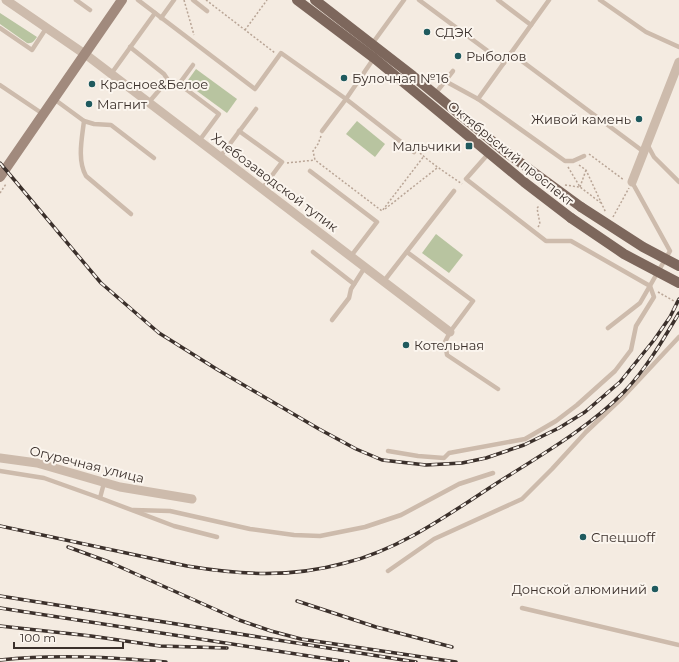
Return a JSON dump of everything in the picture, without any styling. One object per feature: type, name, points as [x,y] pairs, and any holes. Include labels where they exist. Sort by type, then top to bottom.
[{"type":"main road","points":[[0,177],[122,0]]},
{"type":"main road","name":"Октябрьский проспект","points":[[297,0],[374,58],[489,153],[571,218],[624,254],[679,283]]},
{"type":"main road","name":"Октябрьский проспект","points":[[315,0],[435,94],[503,150],[581,207],[643,247],[679,266]]},
{"type":"street","name":"Хлебозаводской тупик","points":[[13,2],[150,102],[450,332]]},
{"type":"street","points":[[631,184],[679,62]]},
{"type":"street","name":"Огуречная улица","points":[[0,458],[37,463],[120,487],[192,499]]},
{"type":"lane","points":[[76,0],[90,10]]},
{"type":"lane","points":[[138,0],[255,89],[281,53],[346,99],[414,152]]},
{"type":"lane","points":[[161,18],[174,0]]},
{"type":"lane","points":[[193,0],[207,11]]},
{"type":"lane","points":[[371,44],[404,0]]},
{"type":"lane","points":[[419,0],[426,2],[504,63]]},
{"type":"lane","points":[[498,0],[531,25]]},
{"type":"lane","points":[[478,100],[549,0]]},
{"type":"lane","points":[[600,0],[646,32],[679,47]]},
{"type":"lane","points":[[111,74],[155,13]]},
{"type":"lane","points":[[0,28],[32,50],[47,27]]},
{"type":"lane","points":[[130,47],[164,74],[168,80],[178,84],[220,114],[199,141]]},
{"type":"lane","points":[[511,54],[645,148],[679,182]]},
{"type":"lane","points":[[322,131],[374,58]]},
{"type":"lane","points":[[178,84],[193,65]]},
{"type":"lane","points":[[435,94],[453,71]]},
{"type":"lane","points":[[150,102],[168,80]]},
{"type":"lane","points":[[445,81],[478,100],[565,161],[573,161],[584,156]]},
{"type":"lane","points":[[0,85],[43,114]]},
{"type":"lane","points":[[54,99],[84,120],[94,124],[111,125],[154,158]]},
{"type":"lane","points":[[220,157],[256,110]]},
{"type":"lane","points":[[84,120],[81,158],[84,172],[86,176],[131,214]]},
{"type":"lane","points":[[239,131],[282,162],[262,189]]},
{"type":"lane","points":[[388,451],[418,456],[444,458],[449,453],[525,439],[556,421],[577,406],[615,370],[631,350],[636,326],[654,297],[650,286],[571,241],[546,241],[466,179],[489,153]]},
{"type":"lane","points":[[310,171],[377,222],[351,256]]},
{"type":"lane","points":[[608,328],[640,303],[670,251],[631,184]]},
{"type":"lane","points":[[384,281],[454,191]]},
{"type":"lane","points":[[313,252],[354,284]]},
{"type":"lane","points":[[407,252],[473,301],[450,332],[445,342],[447,355],[498,389]]},
{"type":"lane","points":[[332,320],[349,298],[351,289],[365,267]]},
{"type":"lane","points":[[388,571],[434,538],[522,500],[552,470],[586,432],[622,398],[679,337]]},
{"type":"lane","points":[[0,471],[44,478],[174,526],[217,537]]},
{"type":"lane","points":[[132,510],[170,511],[250,529],[294,535],[320,536],[365,527],[401,515],[459,484],[493,473]]},
{"type":"lane","points":[[100,498],[104,483]]},
{"type":"lane","points":[[522,608],[679,645]]},
{"type":"path","points":[[184,0],[195,38]]},
{"type":"path","points":[[206,0],[276,54]]},
{"type":"path","points":[[245,30],[267,0]]},
{"type":"path","points":[[322,131],[318,144],[313,151],[315,160],[382,211]]},
{"type":"path","points":[[584,156],[588,153],[631,184],[612,217]]},
{"type":"path","points":[[382,211],[424,156]]},
{"type":"path","points":[[280,164],[315,160]]},
{"type":"path","points":[[565,161],[580,187],[602,205]]},
{"type":"path","points":[[573,161],[586,170],[606,212]]},
{"type":"path","points":[[382,211],[437,168]]},
{"type":"path","points":[[580,187],[586,170]]},
{"type":"path","points":[[561,185],[580,187]]},
{"type":"path","points":[[540,224],[537,208],[541,203]]},
{"type":"path","points":[[650,286],[679,304]]},
{"type":"green space","points":[[0,13],[37,37],[32,43],[27,43],[0,24]]},
{"type":"green space","points":[[196,69],[237,99],[227,113],[186,83]]},
{"type":"green space","points":[[357,121],[385,144],[375,157],[346,134]]},
{"type":"green space","points":[[436,234],[463,255],[449,273],[422,253]]},
{"type":"railway","points":[[0,163],[101,283],[159,333],[218,370],[319,429],[356,449],[382,460],[426,465],[462,463],[486,458],[524,445],[559,428],[585,412],[620,382],[654,340],[670,317],[679,299]]},
{"type":"railway","points":[[0,526],[187,566],[247,573],[266,574],[305,571],[325,568],[366,557],[405,540],[443,518],[563,441],[595,418],[624,392],[640,374],[679,313]]},
{"type":"railway","points":[[68,547],[109,562],[239,620],[271,631],[301,639],[456,662]]},
{"type":"railway","points":[[0,596],[416,662]]},
{"type":"railway","points":[[297,601],[376,627],[452,647]]},
{"type":"railway","points":[[0,608],[348,662]]},
{"type":"railway","points":[[0,626],[91,636],[160,646],[227,648]]},
{"type":"railway","points":[[0,660],[42,657],[83,657],[166,662]]},
{"type":"place","name":"СДЭК","points":[[427,32]]},
{"type":"place","name":"Рыболов","points":[[458,56]]},
{"type":"place","name":"Булочная №16","points":[[344,78]]},
{"type":"place","name":"Красное&Белое","points":[[92,84]]},
{"type":"place","name":"Магнит","points":[[89,104]]},
{"type":"place","name":"Живой камень","points":[[639,119]]},
{"type":"place","name":"Мальчики","points":[[469,146]]},
{"type":"place","name":"Котельная","points":[[406,345]]},
{"type":"place","name":"Спецшoff","points":[[583,537]]},
{"type":"place","name":"Донской алюминий","points":[[655,589]]}]
